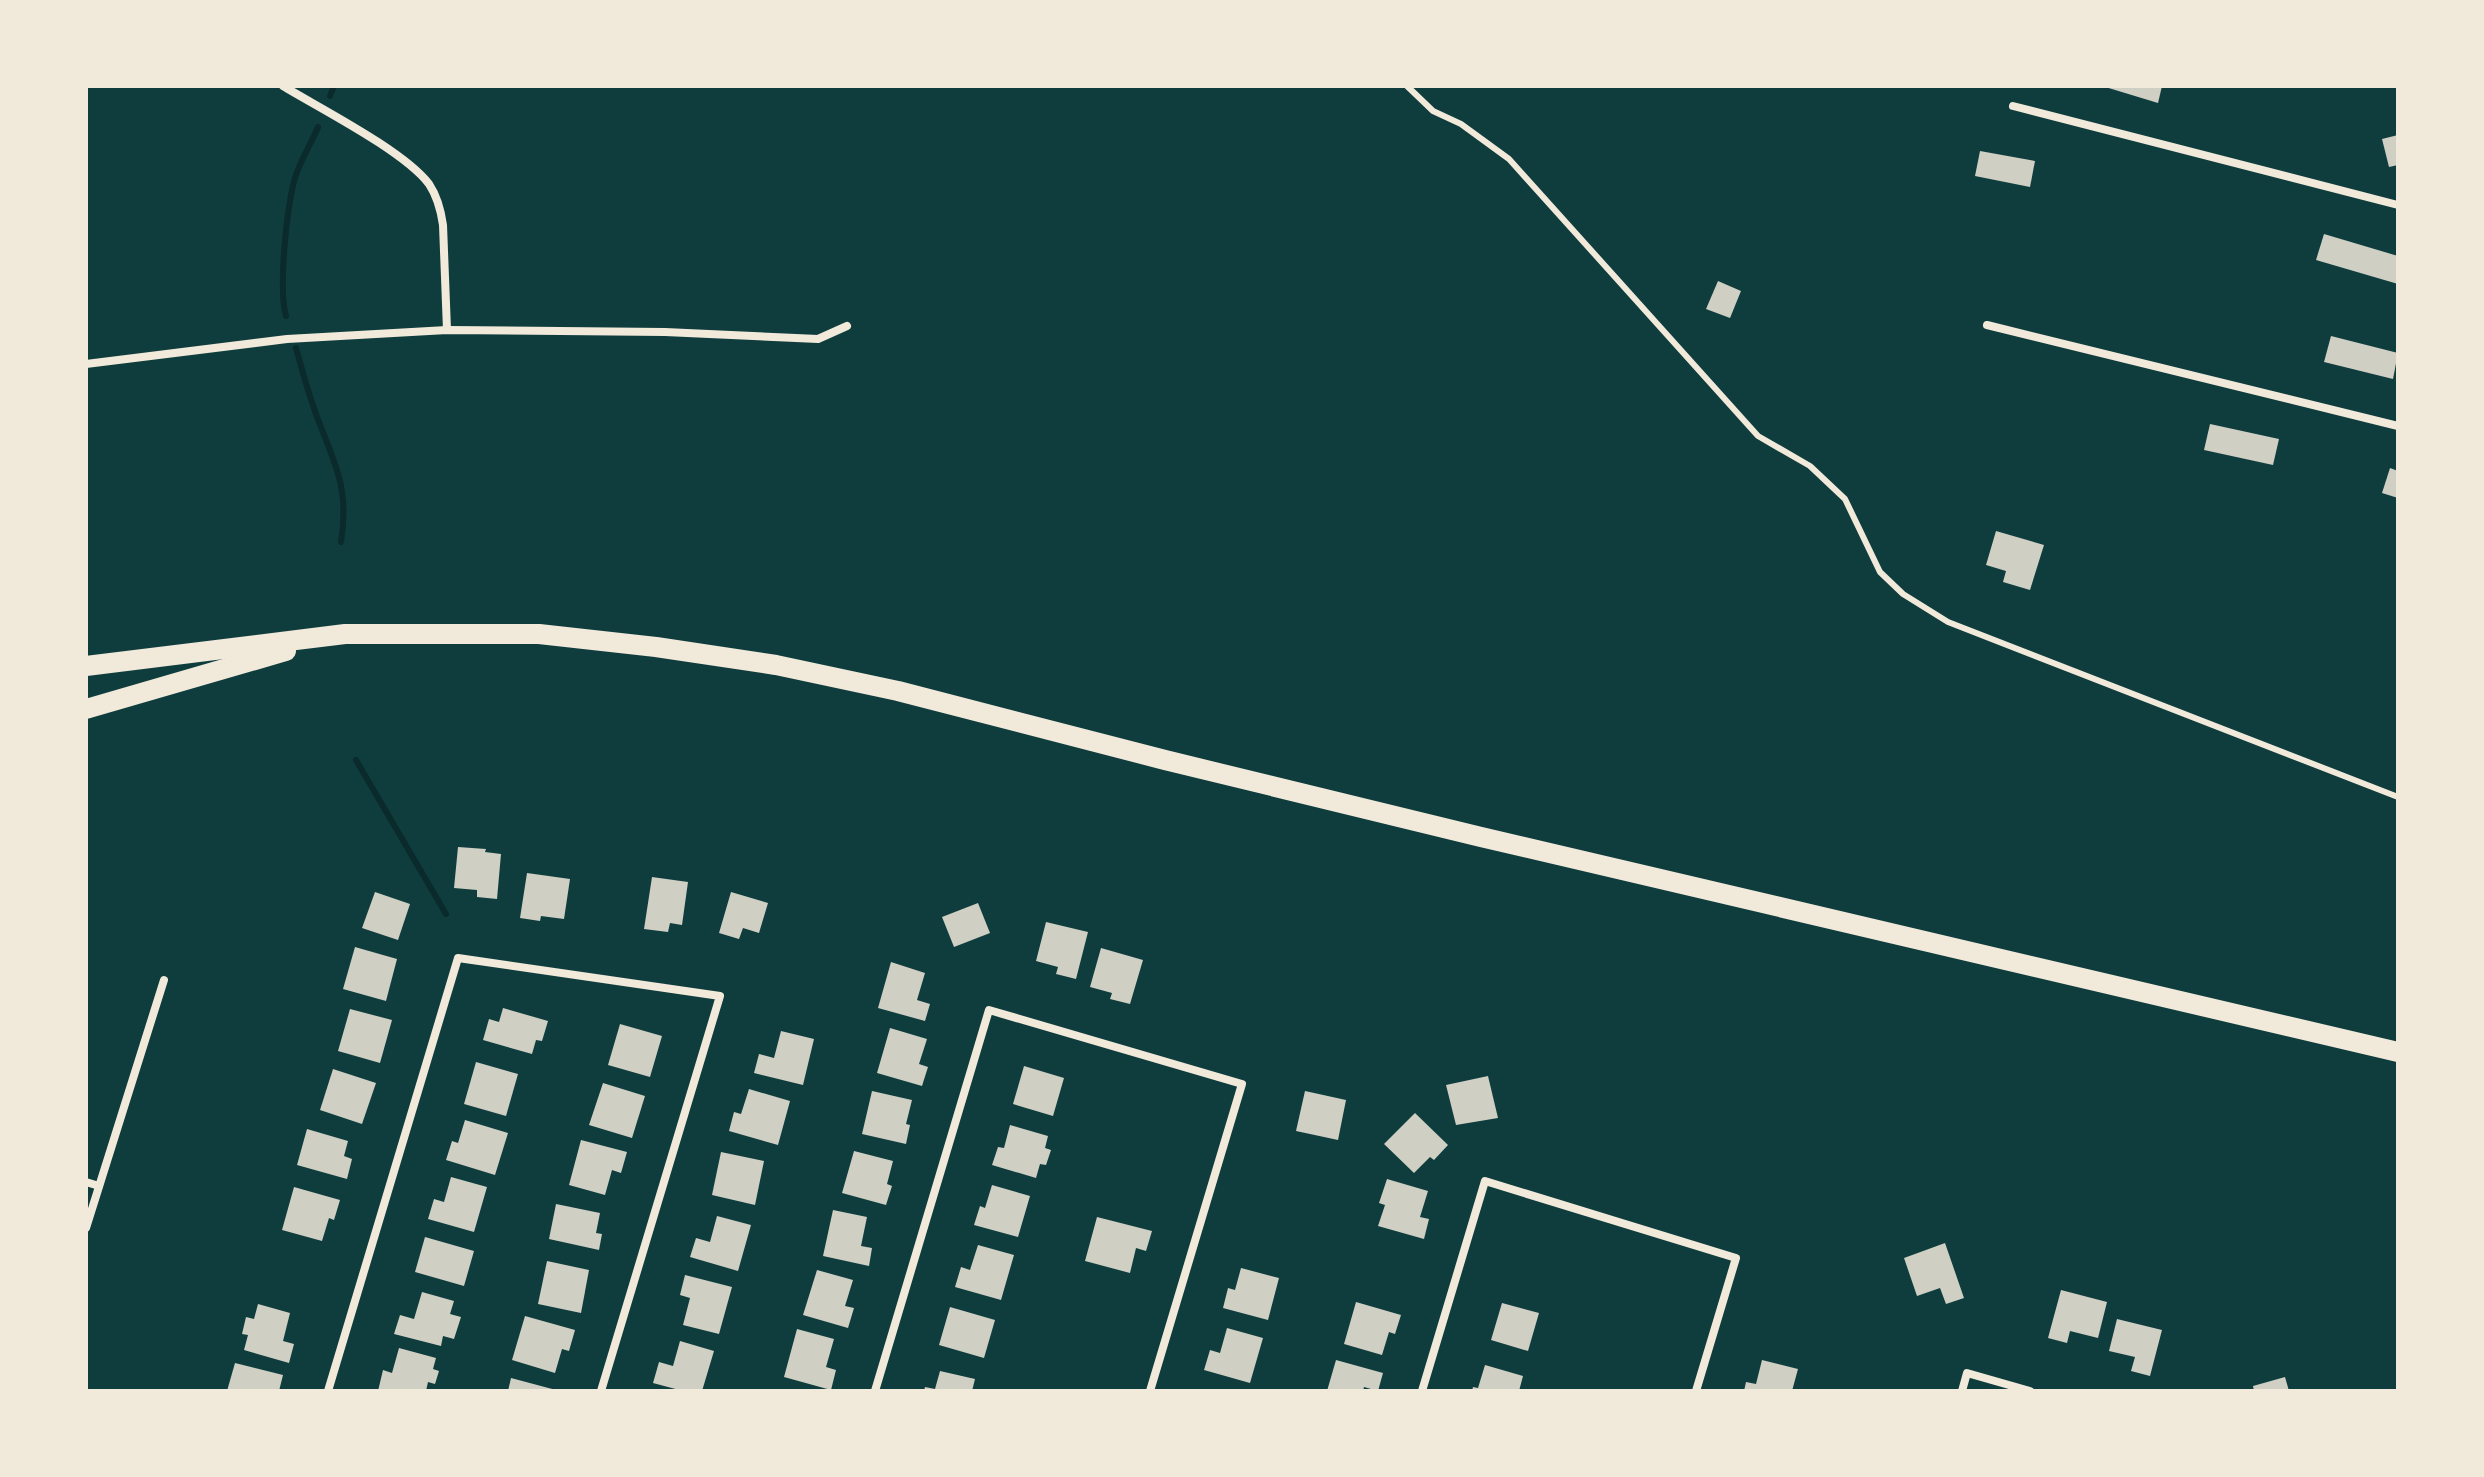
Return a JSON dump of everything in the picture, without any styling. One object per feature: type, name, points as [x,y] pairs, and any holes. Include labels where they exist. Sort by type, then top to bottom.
[{"type":"highway","points":[[86,709],[345,634]]},
{"type":"highway","points":[[86,666],[345,634],[539,634],[714,655],[832,676],[1436,826],[2398,1052]]},
{"type":"street","points":[[283,86],[408,164],[430,186],[441,210],[443,225],[447,330]]},
{"type":"street","points":[[2013,106],[2398,205]]},
{"type":"street","points":[[1987,325],[2398,426]]},
{"type":"street","points":[[86,364],[287,339],[447,330],[665,332],[818,339],[847,326]]},
{"type":"street","points":[[328,1391],[458,958],[720,996],[601,1391]]},
{"type":"street","points":[[86,1228],[164,980]]},
{"type":"street","points":[[875,1391],[989,1010],[1242,1084],[1150,1391]]},
{"type":"street","points":[[1422,1391],[1485,1181],[1736,1258],[1696,1391]]},
{"type":"street","points":[[86,1182],[99,1186]]},
{"type":"street","points":[[1962,1391],[1967,1373],[2030,1391]]},
{"type":"lane","points":[[1407,86],[1433,111],[1461,124],[1509,159],[1758,436],[1810,466],[1845,499],[1880,572],[1903,594],[1948,622],[2398,797]]},
{"type":"building","points":[[2102,86],[2162,86],[2158,103]]},
{"type":"building","points":[[2398,135],[2398,165],[2389,167],[2382,139]]},
{"type":"building","points":[[1980,151],[2035,161],[2030,187],[1975,176]]},
{"type":"building","points":[[2324,234],[2398,256],[2398,284],[2316,260]]},
{"type":"building","points":[[1718,281],[1741,291],[1730,318],[1706,309]]},
{"type":"building","points":[[2331,336],[2398,353],[2393,379],[2324,362]]},
{"type":"building","points":[[2210,424],[2279,439],[2273,465],[2204,450]]},
{"type":"building","points":[[2390,468],[2398,471],[2398,498],[2382,493]]},
{"type":"building","points":[[1996,531],[2044,545],[2030,590],[2003,582],[2006,571],[1986,565]]},
{"type":"building","points":[[458,847],[486,849],[485,852],[501,854],[497,899],[477,897],[477,890],[454,888]]},
{"type":"building","points":[[527,873],[570,879],[564,919],[541,916],[540,921],[520,918]]},
{"type":"building","points":[[652,877],[688,882],[682,925],[670,923],[668,932],[644,929]]},
{"type":"building","points":[[375,892],[410,904],[398,940],[362,928]]},
{"type":"building","points":[[731,892],[768,903],[759,933],[743,928],[739,939],[719,933]]},
{"type":"building","points":[[978,903],[990,933],[954,947],[942,917]]},
{"type":"building","points":[[1046,922],[1088,932],[1076,979],[1056,974],[1058,967],[1036,961]]},
{"type":"building","points":[[355,947],[397,959],[386,1001],[343,989]]},
{"type":"building","points":[[1101,948],[1143,960],[1130,1004],[1110,999],[1112,993],[1090,987]]},
{"type":"building","points":[[891,962],[925,973],[917,1000],[930,1004],[925,1021],[878,1008]]},
{"type":"building","points":[[503,1008],[548,1021],[542,1041],[536,1040],[532,1054],[483,1040],[489,1019],[499,1022]]},
{"type":"building","points":[[350,1009],[392,1020],[380,1063],[338,1051]]},
{"type":"building","points":[[620,1024],[662,1036],[650,1077],[608,1065]]},
{"type":"building","points":[[890,1028],[927,1039],[919,1064],[928,1067],[922,1086],[877,1073]]},
{"type":"building","points":[[781,1031],[814,1039],[803,1085],[754,1073],[759,1054],[774,1058]]},
{"type":"building","points":[[476,1062],[518,1074],[506,1116],[464,1104]]},
{"type":"building","points":[[1024,1066],[1064,1078],[1053,1116],[1013,1104]]},
{"type":"building","points":[[333,1069],[376,1083],[362,1124],[320,1110]]},
{"type":"building","points":[[1488,1076],[1498,1118],[1456,1125],[1446,1085]]},
{"type":"building","points":[[603,1083],[645,1096],[632,1138],[589,1125]]},
{"type":"building","points":[[749,1089],[790,1101],[778,1145],[729,1131],[734,1112],[741,1114]]},
{"type":"building","points":[[872,1091],[912,1100],[906,1124],[910,1125],[906,1144],[862,1134]]},
{"type":"building","points":[[1305,1091],[1346,1100],[1338,1140],[1296,1131]]},
{"type":"building","points":[[1415,1113],[1448,1145],[1434,1160],[1430,1157],[1414,1173],[1384,1144]]},
{"type":"building","points":[[465,1120],[508,1133],[495,1175],[446,1160],[452,1141],[458,1143]]},
{"type":"building","points":[[1010,1125],[1048,1136],[1045,1148],[1051,1150],[1046,1165],[1040,1164],[1036,1178],[992,1165],[998,1147],[1004,1148]]},
{"type":"building","points":[[307,1129],[348,1141],[344,1156],[352,1159],[347,1179],[297,1165]]},
{"type":"building","points":[[581,1140],[627,1152],[621,1173],[612,1170],[605,1195],[569,1185]]},
{"type":"building","points":[[854,1151],[893,1161],[887,1184],[892,1186],[886,1205],[842,1193]]},
{"type":"building","points":[[721,1152],[764,1161],[755,1205],[712,1195]]},
{"type":"building","points":[[451,1177],[487,1187],[474,1232],[428,1219],[434,1199],[444,1202]]},
{"type":"building","points":[[1387,1179],[1428,1191],[1420,1217],[1429,1219],[1424,1239],[1378,1226],[1385,1205],[1379,1203]]},
{"type":"building","points":[[992,1185],[1030,1196],[1018,1237],[974,1225],[980,1206],[985,1208]]},
{"type":"building","points":[[294,1187],[340,1200],[334,1220],[329,1218],[322,1241],[282,1230]]},
{"type":"building","points":[[556,1204],[600,1213],[596,1233],[602,1234],[599,1250],[549,1239]]},
{"type":"building","points":[[833,1210],[867,1217],[861,1246],[872,1248],[869,1266],[823,1256]]},
{"type":"building","points":[[717,1216],[751,1225],[738,1271],[690,1257],[696,1238],[710,1242]]},
{"type":"building","points":[[1097,1217],[1152,1231],[1146,1251],[1136,1248],[1130,1273],[1085,1261]]},
{"type":"building","points":[[425,1237],[474,1251],[464,1286],[415,1272]]},
{"type":"building","points":[[1945,1243],[1964,1298],[1946,1304],[1940,1288],[1917,1296],[1904,1258]]},
{"type":"building","points":[[978,1245],[1014,1255],[1001,1300],[955,1287],[961,1267],[970,1270]]},
{"type":"building","points":[[547,1261],[589,1270],[581,1313],[538,1304]]},
{"type":"building","points":[[1241,1268],[1279,1278],[1268,1320],[1223,1308],[1228,1288],[1235,1290]]},
{"type":"building","points":[[817,1270],[853,1280],[845,1306],[854,1308],[848,1328],[803,1315]]},
{"type":"building","points":[[685,1275],[732,1287],[719,1334],[683,1325],[690,1298],[680,1295]]},
{"type":"building","points":[[2061,1290],[2107,1302],[2098,1338],[2070,1331],[2067,1343],[2048,1338]]},
{"type":"building","points":[[422,1292],[454,1301],[450,1314],[461,1317],[454,1339],[443,1336],[441,1346],[394,1334],[400,1315],[414,1319]]},
{"type":"building","points":[[1356,1302],[1401,1315],[1395,1334],[1389,1332],[1382,1355],[1344,1344]]},
{"type":"building","points":[[1502,1303],[1539,1313],[1528,1351],[1491,1340]]},
{"type":"building","points":[[258,1304],[290,1313],[283,1341],[294,1344],[289,1363],[244,1350],[248,1335],[242,1334],[246,1317],[254,1319]]},
{"type":"building","points":[[950,1307],[995,1320],[984,1358],[939,1345]]},
{"type":"building","points":[[525,1316],[575,1330],[569,1351],[562,1349],[555,1373],[512,1360]]},
{"type":"building","points":[[2117,1319],[2162,1330],[2150,1376],[2131,1371],[2135,1357],[2109,1351]]},
{"type":"building","points":[[1227,1328],[1263,1338],[1250,1383],[1204,1370],[1210,1350],[1220,1353]]},
{"type":"building","points":[[797,1329],[834,1339],[826,1367],[836,1370],[831,1390],[784,1377]]},
{"type":"building","points":[[680,1341],[714,1351],[702,1391],[683,1391],[653,1383],[659,1362],[673,1366]]},
{"type":"building","points":[[399,1348],[436,1358],[433,1369],[439,1371],[435,1384],[428,1382],[426,1391],[378,1391],[383,1370],[392,1373]]},
{"type":"building","points":[[1336,1360],[1383,1373],[1378,1391],[1364,1387],[1363,1391],[1327,1391]]},
{"type":"building","points":[[1762,1360],[1798,1369],[1792,1391],[1744,1391],[1746,1382],[1756,1384]]},
{"type":"building","points":[[235,1363],[283,1375],[279,1391],[227,1391]]},
{"type":"building","points":[[1485,1365],[1523,1376],[1519,1391],[1472,1391],[1473,1387],[1478,1388]]},
{"type":"building","points":[[940,1371],[975,1379],[972,1391],[924,1391],[925,1387],[935,1389]]},
{"type":"building","points":[[2285,1377],[2289,1391],[2254,1391],[2253,1386]]},
{"type":"building","points":[[511,1378],[556,1390],[556,1391],[508,1391]]},
{"type":"waterway","points":[[330,96],[334,86]]},
{"type":"waterway","points":[[286,316],[283,268],[289,208],[297,172],[318,127]]},
{"type":"waterway","points":[[296,348],[339,476],[343,506],[341,542]]},
{"type":"waterway","points":[[356,760],[446,914]]}]
